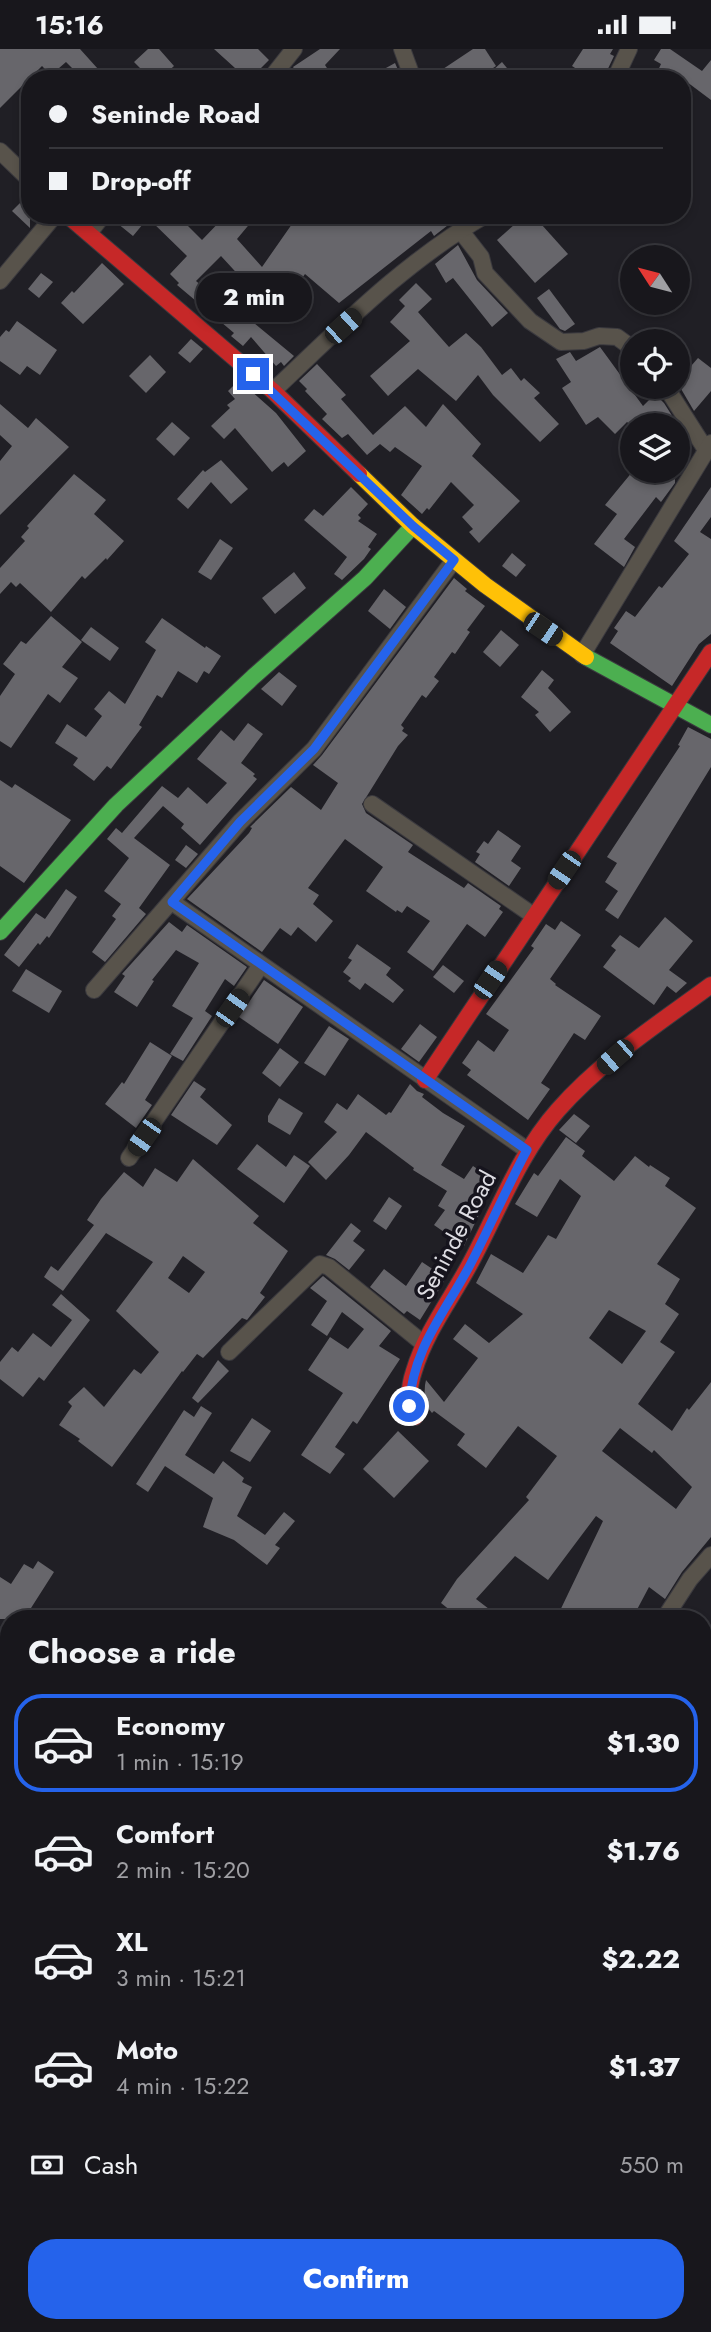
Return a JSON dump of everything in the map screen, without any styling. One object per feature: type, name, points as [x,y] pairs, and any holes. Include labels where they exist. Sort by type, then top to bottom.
[{"type":"street","points":[[277,70],[293,49]]},
{"type":"street","points":[[402,49],[410,70]]},
{"type":"street","points":[[619,70],[629,49]]},
{"type":"street","points":[[0,151],[21,171]]},
{"type":"street","points":[[0,281],[48,224]]},
{"type":"street","points":[[78,224],[273,391],[413,526],[454,560],[543,629],[582,655],[711,725]]},
{"type":"street","points":[[89,233],[96,224]]},
{"type":"street","points":[[273,391],[397,276],[470,224]]},
{"type":"street","points":[[460,230],[481,257],[485,273],[530,321],[561,342],[584,341],[599,336],[620,339]]},
{"type":"street","points":[[582,655],[709,446],[675,399]]},
{"type":"street","points":[[0,932],[116,805],[253,677],[365,578],[413,526]]},
{"type":"street","points":[[94,990],[240,822],[314,749],[454,560]]},
{"type":"street","points":[[425,1080],[711,652]]},
{"type":"street","points":[[372,804],[534,916]]},
{"type":"street","points":[[172,902],[527,1150]]},
{"type":"street","points":[[130,1158],[261,965]]},
{"type":"street","name":"Seninde Road","points":[[415,1417],[409,1406],[411,1387],[424,1344],[472,1261],[527,1150],[559,1109],[589,1079],[711,985]]},
{"type":"street","points":[[229,1352],[320,1264],[329,1268],[424,1344]]},
{"type":"street","points":[[670,1610],[690,1579],[711,1555]]},
{"type":"building","points":[[0,49],[80,49],[99,70],[74,70],[66,62],[57,70],[46,70],[42,66],[38,70],[21,70],[21,87],[0,108]]},
{"type":"building","points":[[148,49],[159,49],[174,66],[170,70],[138,70],[140,68],[134,62]]},
{"type":"building","points":[[214,49],[258,49],[269,60],[259,70],[233,70],[235,68]]},
{"type":"building","points":[[320,49],[340,49],[325,65],[328,70],[295,70],[293,67]]},
{"type":"building","points":[[473,49],[485,49],[496,66],[490,70],[442,70]]},
{"type":"building","points":[[583,49],[613,49],[610,54],[614,56],[607,70],[578,70],[572,66]]},
{"type":"building","points":[[661,49],[670,49],[702,71],[711,60],[711,100],[691,85],[691,70],[658,70],[661,64],[654,60]]},
{"type":"building","points":[[502,62],[509,70],[493,70]]},
{"type":"building","points":[[395,63],[398,70],[382,70]]},
{"type":"building","points":[[21,202],[21,220],[12,211]]},
{"type":"building","points":[[118,224],[143,224],[133,236]]},
{"type":"building","points":[[154,224],[186,224],[202,240],[217,224],[250,224],[237,239],[262,267],[292,224],[449,224],[434,236],[431,231],[339,303],[305,274],[285,302],[290,306],[278,318],[221,256],[196,281],[222,303],[225,299],[294,356],[284,366],[281,362],[276,366],[251,337],[243,346],[231,336],[234,333],[177,285],[179,283],[170,274],[187,256]]},
{"type":"building","points":[[515,224],[541,224],[568,254],[535,283],[497,240]]},
{"type":"building","points":[[458,245],[477,280],[508,313],[492,327],[453,278],[446,283],[435,264]]},
{"type":"building","points":[[102,263],[124,284],[83,324],[61,303]]},
{"type":"building","points":[[41,273],[53,282],[39,298],[28,289]]},
{"type":"building","points":[[416,283],[432,299],[418,312],[449,347],[466,333],[481,347],[502,375],[511,368],[521,381],[524,378],[540,393],[534,398],[559,424],[540,442],[493,395],[478,375],[456,401],[418,369],[388,396],[370,376],[410,341],[390,322],[405,306],[399,300]]},
{"type":"building","points":[[549,289],[575,324],[565,331],[560,329],[537,298]]},
{"type":"building","points":[[17,321],[57,350],[40,375],[27,366],[20,375],[0,361],[0,337],[6,330],[9,332]]},
{"type":"building","points":[[191,339],[203,349],[190,363],[178,353]]},
{"type":"building","points":[[600,347],[620,374],[620,399],[638,399],[643,406],[650,399],[660,399],[670,413],[620,413],[620,429],[615,434],[598,417],[586,425],[562,388],[571,382],[556,359],[570,352],[576,361]]},
{"type":"building","points":[[150,355],[166,372],[146,393],[129,376]]},
{"type":"building","points":[[698,358],[711,368],[711,391],[694,411],[687,399],[690,399],[690,367]]},
{"type":"building","points":[[317,364],[346,395],[341,399],[373,435],[405,406],[426,427],[443,404],[481,444],[472,456],[520,501],[479,543],[469,532],[473,529],[462,517],[474,505],[451,482],[429,510],[427,508],[422,514],[401,495],[422,466],[395,447],[390,452],[380,444],[367,455],[348,434],[342,438],[322,419],[327,414],[299,381]]},
{"type":"building","points":[[239,380],[276,413],[306,451],[288,467],[284,462],[272,472],[235,428],[224,439],[211,426],[230,408],[227,405],[235,399],[228,391]]},
{"type":"building","points":[[0,404],[28,428],[36,418],[69,447],[0,515],[0,461],[12,446],[0,435]]},
{"type":"building","points":[[172,422],[190,438],[174,456],[156,439]]},
{"type":"building","points":[[221,460],[248,489],[231,504],[211,482],[188,509],[177,499],[203,470],[205,472]]},
{"type":"building","points":[[74,474],[106,500],[94,514],[124,541],[85,579],[82,576],[51,612],[20,583],[16,587],[11,582],[0,594],[0,568],[25,541],[21,537],[29,528],[27,526]]},
{"type":"building","points":[[623,483],[675,483],[661,502],[656,497],[624,539],[635,547],[624,567],[594,544],[617,514],[605,505]]},
{"type":"building","points":[[351,487],[368,504],[358,515],[361,518],[358,521],[377,534],[364,559],[342,580],[334,574],[347,557],[304,520],[314,509],[323,516]]},
{"type":"building","points":[[711,487],[711,517],[700,532],[711,539],[711,634],[699,644],[672,686],[610,643],[618,631],[614,628],[626,611],[635,617],[689,554],[674,541]]},
{"type":"building","points":[[220,539],[233,548],[211,580],[198,572]]},
{"type":"building","points":[[512,553],[526,565],[516,577],[502,566]]},
{"type":"building","points":[[294,572],[306,588],[275,614],[262,598]]},
{"type":"building","points":[[454,578],[467,589],[465,591],[485,606],[467,630],[470,632],[455,654],[452,652],[434,677],[439,681],[426,698],[422,695],[401,725],[404,728],[402,731],[408,735],[398,746],[362,804],[366,813],[413,845],[408,852],[464,888],[468,883],[501,906],[499,909],[503,912],[485,937],[467,924],[433,971],[407,952],[430,921],[407,906],[402,913],[397,910],[396,912],[366,891],[383,867],[345,839],[308,888],[319,895],[313,904],[333,921],[316,942],[298,927],[291,936],[280,928],[262,952],[187,899],[249,833],[252,828],[250,827],[291,787],[321,810],[338,783],[313,765]]},
{"type":"building","points":[[384,589],[406,607],[390,629],[368,611]]},
{"type":"building","points":[[51,616],[82,642],[62,667],[78,678],[60,703],[48,694],[11,748],[0,741],[0,696],[15,674],[3,664],[21,641],[26,644]]},
{"type":"building","points":[[162,618],[221,656],[209,674],[204,671],[197,683],[178,671],[162,698],[157,695],[139,725],[142,727],[111,769],[107,766],[94,781],[73,765],[78,758],[55,743],[67,724],[86,737],[102,716],[94,709],[109,691],[125,704],[156,650],[145,642]]},
{"type":"building","points":[[91,627],[119,648],[110,661],[81,640]]},
{"type":"building","points":[[501,630],[519,645],[500,667],[483,652]]},
{"type":"building","points":[[542,670],[554,680],[548,688],[571,712],[550,732],[535,715],[539,712],[521,697]]},
{"type":"building","points":[[279,672],[297,686],[282,706],[261,689]]},
{"type":"building","points":[[248,723],[263,734],[241,763],[255,774],[253,776],[257,779],[200,845],[181,828],[184,824],[163,806],[134,838],[170,865],[139,908],[146,914],[105,962],[92,952],[116,919],[112,916],[121,904],[104,891],[129,858],[107,839],[116,828],[122,833],[162,786],[178,798],[188,787],[207,804],[227,783],[197,759],[221,730],[234,741]]},
{"type":"building","points":[[688,727],[711,739],[711,767],[618,919],[605,910],[618,891],[605,882],[617,863],[607,857],[680,746],[678,745]]},
{"type":"building","points":[[0,780],[12,788],[15,784],[71,820],[24,883],[0,866]]},
{"type":"building","points":[[498,830],[521,846],[511,861],[521,868],[509,886],[475,862],[480,854],[476,852],[484,841],[488,844]]},
{"type":"building","points":[[186,845],[198,854],[186,868],[175,860]]},
{"type":"building","points":[[66,889],[77,897],[49,938],[47,936],[40,945],[38,943],[19,967],[4,955],[36,913],[45,919]]},
{"type":"building","points":[[665,917],[693,941],[669,970],[687,983],[676,993],[667,986],[654,1005],[603,967],[616,950],[611,946],[620,935],[639,948]]},
{"type":"building","points":[[561,921],[581,935],[550,979],[601,1016],[585,1040],[574,1033],[541,1083],[550,1089],[528,1120],[467,1075],[471,1070],[462,1063],[478,1040],[494,1052],[509,1030],[486,1014],[534,948],[531,946],[546,924],[555,930]]},
{"type":"building","points":[[169,922],[182,932],[187,925],[247,967],[234,986],[225,979],[205,1011],[212,1016],[183,1061],[170,1054],[193,1018],[172,1006],[199,963],[176,950],[152,980],[154,981],[137,1007],[114,992],[125,976],[122,974]]},
{"type":"building","points":[[357,944],[391,968],[386,975],[404,990],[393,1003],[365,983],[360,990],[348,981],[351,978],[343,972],[352,960],[348,958]]},
{"type":"building","points":[[443,965],[464,981],[454,993],[433,977]]},
{"type":"building","points":[[26,969],[62,991],[49,1013],[12,991]]},
{"type":"building","points":[[264,980],[303,1007],[278,1044],[239,1017]]},
{"type":"building","points":[[420,1024],[437,1037],[419,1062],[401,1049]]},
{"type":"building","points":[[329,1026],[349,1039],[325,1076],[304,1063]]},
{"type":"building","points":[[150,1042],[172,1056],[145,1100],[152,1105],[136,1128],[105,1104],[122,1082],[124,1084]]},
{"type":"building","points":[[280,1048],[299,1062],[280,1087],[262,1073]]},
{"type":"building","points":[[194,1081],[206,1089],[200,1097],[232,1125],[217,1145],[171,1115]]},
{"type":"building","points":[[410,1084],[424,1094],[422,1097],[465,1126],[441,1165],[464,1179],[473,1166],[491,1178],[478,1198],[485,1202],[464,1246],[434,1225],[445,1210],[438,1206],[447,1191],[413,1170],[414,1168],[366,1132],[326,1180],[308,1162],[337,1132],[324,1122],[337,1103],[347,1110],[358,1094],[386,1115],[391,1113]]},
{"type":"building","points":[[279,1098],[303,1113],[290,1135],[268,1122],[268,1116]]},
{"type":"building","points":[[574,1114],[590,1126],[576,1143],[559,1130]]},
{"type":"building","points":[[566,1137],[585,1151],[582,1156],[614,1181],[635,1156],[670,1178],[665,1186],[696,1208],[657,1264],[680,1279],[665,1304],[679,1314],[660,1342],[675,1352],[638,1404],[672,1431],[687,1408],[689,1410],[711,1382],[711,1537],[682,1572],[665,1599],[649,1587],[637,1610],[560,1610],[603,1521],[596,1516],[548,1580],[515,1556],[476,1599],[490,1610],[450,1610],[441,1603],[457,1579],[529,1500],[526,1497],[557,1456],[518,1426],[486,1468],[457,1445],[465,1434],[434,1411],[432,1413],[424,1403],[426,1380],[444,1402],[478,1358],[453,1339],[465,1324],[489,1343],[523,1314],[476,1283],[491,1254],[523,1273],[548,1235],[556,1239],[581,1196],[560,1179],[537,1217],[515,1204],[534,1173],[538,1176]],"holes":[[[609,1310],[646,1331],[622,1364],[589,1338]],[[620,1428],[652,1453],[654,1450],[692,1487],[676,1509],[602,1451]]]},
{"type":"building","points":[[257,1144],[286,1167],[294,1155],[310,1166],[284,1203],[237,1169]]},
{"type":"building","points":[[193,1159],[259,1216],[253,1223],[288,1251],[260,1293],[265,1297],[247,1320],[242,1318],[203,1358],[197,1354],[112,1467],[59,1425],[72,1406],[68,1402],[84,1387],[104,1407],[134,1369],[141,1374],[159,1352],[116,1311],[153,1262],[106,1233],[63,1291],[44,1277],[51,1266],[58,1271],[94,1225],[87,1220],[124,1172],[143,1187],[155,1168],[177,1182]],"holes":[[[183,1256],[205,1272],[189,1293],[168,1278]]]},
{"type":"building","points":[[389,1197],[402,1206],[386,1230],[373,1221]]},
{"type":"building","points":[[351,1223],[361,1231],[353,1241],[365,1250],[349,1270],[326,1255]]},
{"type":"building","points":[[422,1262],[446,1278],[420,1320],[407,1311],[404,1314],[370,1287],[384,1269],[406,1286]]},
{"type":"building","points":[[323,1276],[391,1331],[379,1346],[400,1359],[357,1424],[353,1421],[335,1447],[345,1454],[330,1474],[301,1455],[343,1393],[308,1370],[330,1337],[348,1349],[364,1329],[342,1312],[327,1336],[311,1325],[327,1301],[310,1288]]},
{"type":"building","points":[[61,1294],[90,1320],[44,1381],[39,1377],[23,1397],[0,1379],[0,1362],[12,1347],[18,1352],[33,1333],[51,1347],[72,1320],[52,1305]]},
{"type":"building","points":[[218,1360],[229,1371],[198,1403],[192,1398]]},
{"type":"building","points":[[201,1406],[212,1413],[185,1455],[214,1474],[223,1461],[244,1478],[242,1482],[252,1487],[237,1516],[265,1535],[284,1512],[295,1521],[275,1545],[280,1548],[267,1565],[234,1540],[203,1527],[213,1498],[165,1466],[148,1492],[136,1484],[184,1410],[194,1417]]},
{"type":"building","points":[[252,1418],[271,1431],[250,1462],[230,1451]]},
{"type":"building","points":[[398,1431],[429,1461],[394,1498],[363,1469]]},
{"type":"building","points":[[38,1561],[54,1572],[30,1610],[0,1610],[0,1577],[11,1584],[24,1564],[33,1569]]},
{"type":"traffic: fast","points":[[0,932],[116,805],[253,677],[365,578],[413,526]]},
{"type":"traffic: fast","points":[[586,657],[711,725]]},
{"type":"traffic: slow","points":[[359,474],[413,526],[485,585],[586,657]]},
{"type":"traffic: jam","points":[[78,224],[273,391],[359,474]]},
{"type":"traffic: jam","points":[[425,1080],[711,652]]},
{"type":"traffic: jam","points":[[415,1417],[410,1388],[419,1356],[432,1328],[471,1262],[510,1183],[544,1127],[593,1075],[631,1043],[711,985]]},
{"type":"route","points":[[253,374],[413,526],[454,560],[314,749],[240,822],[172,902],[527,1150],[466,1273],[424,1344],[413,1372],[409,1406]]}]
